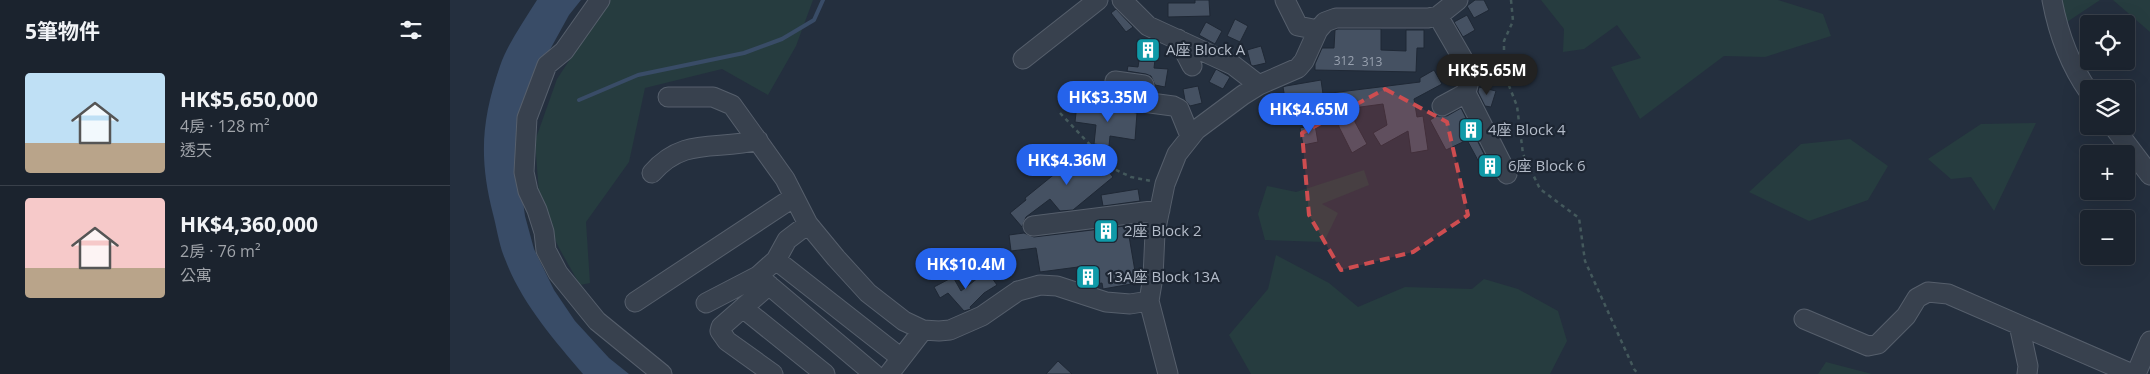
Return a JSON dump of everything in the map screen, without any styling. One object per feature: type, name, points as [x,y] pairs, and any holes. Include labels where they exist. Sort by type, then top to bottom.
[{"type":"street","points":[[600,0],[564,51],[547,65],[527,118],[524,172],[528,190],[538,210],[544,232],[546,250],[558,273],[597,321],[662,374]]},
{"type":"street","points":[[1022,59],[1098,0]]},
{"type":"street","points":[[1122,0],[1148,26],[1233,65],[1259,85]]},
{"type":"street","points":[[1285,0],[1298,26],[1318,30]]},
{"type":"street","points":[[1168,374],[1148,301],[1153,277],[1153,241],[1165,184],[1177,154],[1190,136],[1227,106],[1259,85],[1298,68],[1304,61],[1318,30],[1326,22],[1336,18],[1428,18],[1438,16],[1458,0]]},
{"type":"street","points":[[2052,0],[2063,43],[2083,80]]},
{"type":"street","points":[[1438,16],[1471,73],[1466,93],[1507,174]]},
{"type":"street","points":[[1178,39],[1192,66]]},
{"type":"street","points":[[1144,85],[1115,81],[1113,98],[1173,106],[1179,109],[1190,136]]},
{"type":"street","points":[[1442,106],[1466,93]]},
{"type":"street","points":[[668,97],[713,97],[732,105],[785,179],[808,224],[868,294],[904,321],[923,330],[939,332],[950,330],[982,316],[992,307],[1018,291],[1040,285],[1057,286],[1106,302],[1130,304],[1148,301]]},
{"type":"street","points":[[2120,135],[2150,175]]},
{"type":"street","points":[[652,173],[664,160],[683,151],[701,146],[736,145],[758,140]]},
{"type":"street","points":[[635,302],[794,197]]},
{"type":"street","points":[[1033,226],[1160,210]]},
{"type":"street","points":[[773,374],[726,341],[720,331],[721,327],[743,308],[776,260],[787,240],[808,224]]},
{"type":"street","points":[[776,260],[901,358]]},
{"type":"street","points":[[706,303],[763,280]]},
{"type":"street","points":[[763,280],[874,374]]},
{"type":"street","points":[[1804,319],[1868,346],[1874,345],[1878,344],[1902,320],[1917,298],[1928,292],[1948,294],[2132,374]]},
{"type":"street","points":[[743,308],[825,374]]},
{"type":"street","points":[[2020,325],[2028,366],[2027,374]]},
{"type":"street","points":[[889,374],[923,330]]},
{"type":"street","points":[[2136,374],[2150,341]]},
{"type":"path","points":[[1510,0],[1513,21],[1504,41],[1504,73],[1517,106],[1523,154],[1540,189],[1579,218],[1585,261],[1638,374]]},
{"type":"path","points":[[1060,113],[1112,168],[1131,177],[1165,184]]},
{"type":"highlighted area","points":[[1385,89],[1447,122],[1468,215],[1413,252],[1341,270],[1309,215],[1302,133]]},
{"type":"green space","points":[[609,0],[813,0],[796,46],[768,95],[722,69],[645,88],[629,162],[586,222],[590,283],[580,285],[559,248],[540,207],[535,141],[557,79]]},
{"type":"green space","points":[[1541,0],[1778,0],[1823,14],[1831,36],[1765,57],[1724,56],[1640,119],[1611,67],[1641,58],[1617,25],[1584,49],[1563,52],[1564,29]]},
{"type":"green space","points":[[2056,0],[2100,0],[2061,26]]},
{"type":"green space","points":[[2113,0],[2150,0],[2150,32],[2135,19],[2135,15],[2130,15]]},
{"type":"green space","points":[[2036,123],[1994,211],[1971,177],[1951,179],[1928,159],[1981,124]]},
{"type":"green space","points":[[1850,139],[1888,166],[1868,200],[1809,221],[1749,192],[1801,144]]},
{"type":"green space","points":[[1364,170],[1369,185],[1322,204],[1338,213],[1324,242],[1265,240],[1258,214],[1267,186],[1296,192]]},
{"type":"green space","points":[[1276,255],[1329,283],[1358,307],[1405,287],[1472,289],[1484,279],[1518,289],[1558,311],[1567,341],[1550,374],[1251,374],[1229,335],[1268,289]]},
{"type":"green space","points":[[1826,362],[1872,374],[1818,374]]},
{"type":"water","points":[[537,0],[581,0],[569,15],[530,86],[520,180],[525,216],[534,249],[554,290],[575,321],[609,358],[629,374],[583,374],[549,334],[529,305],[512,275],[500,243],[489,194],[484,158],[486,122],[503,57]]},
{"type":"building","points":[[1195,0],[1209,0],[1210,16],[1168,17],[1168,3],[1195,3]]},
{"type":"building","points":[[1475,0],[1484,0],[1489,10],[1474,18],[1467,6]]},
{"type":"building","points":[[1116,9],[1133,27],[1126,32],[1111,13]]},
{"type":"building","points":[[1467,15],[1475,30],[1463,37],[1454,22]]},
{"type":"building","points":[[1235,19],[1248,26],[1240,42],[1227,36]]},
{"type":"building","points":[[1206,22],[1222,31],[1215,44],[1199,35]]},
{"type":"building","points":[[1381,29],[1381,50],[1406,51],[1406,30],[1424,30],[1424,48],[1417,48],[1416,72],[1315,70],[1315,64],[1322,48],[1334,48],[1335,30]]},
{"type":"building","points":[[1142,41],[1157,43],[1154,68],[1168,69],[1165,87],[1155,85],[1151,76],[1127,71],[1128,66],[1138,67]]},
{"type":"building","points":[[1261,46],[1266,63],[1253,66],[1251,65],[1247,50]]},
{"type":"building","points":[[1216,69],[1230,77],[1223,89],[1209,82]]},
{"type":"building","points":[[1434,70],[1442,84],[1414,99],[1417,117],[1423,116],[1428,150],[1411,153],[1408,131],[1381,146],[1373,133],[1387,125],[1383,104],[1353,108],[1355,122],[1367,144],[1352,153],[1339,127],[1337,115],[1305,121],[1302,102],[1286,104],[1283,87],[1321,80],[1323,94],[1420,82],[1420,78]]},
{"type":"building","points":[[1198,86],[1202,103],[1190,106],[1185,100],[1183,89]]},
{"type":"building","points":[[1479,87],[1496,91],[1491,107],[1485,106],[1478,92]]},
{"type":"building","points":[[1077,104],[1137,113],[1135,140],[1110,136],[1109,146],[1094,144],[1096,125],[1075,122]]},
{"type":"building","points":[[1461,108],[1494,174],[1487,177],[1467,140],[1446,150],[1430,120],[1437,116],[1447,116]]},
{"type":"building","points":[[1315,125],[1318,142],[1303,145],[1300,128]]},
{"type":"building","points":[[1088,147],[1113,177],[1073,210],[1060,211],[1050,199],[1026,217],[1022,227],[1010,213],[1026,200],[1025,198]]},
{"type":"building","points":[[1138,189],[1140,201],[1103,206],[1101,195]]},
{"type":"building","points":[[1142,224],[1143,234],[1129,236],[1137,283],[1103,289],[1102,283],[1090,285],[1080,282],[1078,267],[1040,272],[1036,248],[1011,251],[1009,235],[1024,233],[1034,237]]},
{"type":"building","points":[[987,271],[997,285],[984,293],[970,307],[971,309],[964,311],[948,293],[940,298],[934,287],[953,277],[961,291]]},
{"type":"building","points":[[1058,361],[1072,374],[1046,374]]},
{"type":"waterway","points":[[579,100],[638,75],[744,53],[782,39],[814,20],[823,0]]},
{"type":"place","name":"A座 Block A","points":[[1148,50]]},
{"type":"place","name":"4座 Block 4","points":[[1471,130]]},
{"type":"place","name":"6座 Block 6","points":[[1490,166]]},
{"type":"place","name":"2座 Block 2","points":[[1106,231]]},
{"type":"place","name":"13A座 Block 13A","points":[[1088,277]]}]
